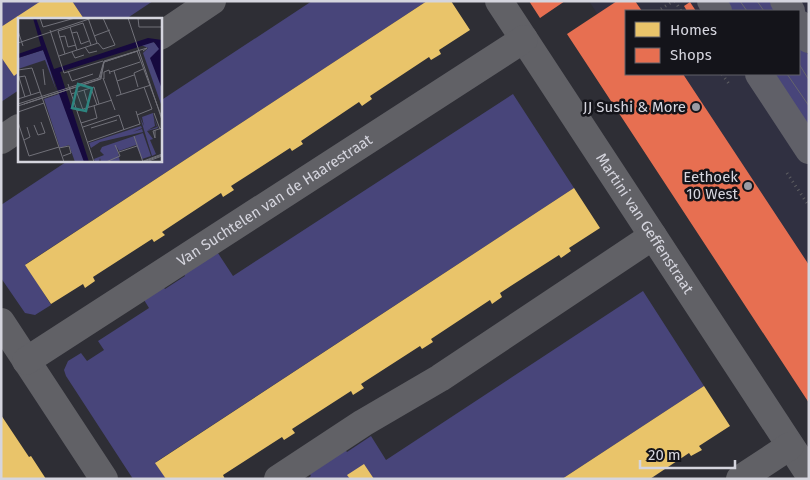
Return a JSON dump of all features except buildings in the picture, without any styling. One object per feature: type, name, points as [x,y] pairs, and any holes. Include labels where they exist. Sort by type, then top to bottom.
[{"type":"street","points":[[161,35],[212,1]]},
{"type":"street","name":"Martini van Geffenstraat","points":[[499,1],[809,474]]},
{"type":"street","points":[[800,26],[809,39]]},
{"type":"street","name":"Van Suchtelen van de Haarestraat","points":[[26,361],[524,39]]},
{"type":"street","points":[[760,75],[809,150]]},
{"type":"street","points":[[1,140],[18,129]]},
{"type":"street","points":[[278,479],[363,423],[440,378],[653,236]]},
{"type":"street","points":[[1,322],[104,479]]},
{"type":"street","points":[[740,479],[790,446]]},
{"type":"path","points":[[661,9],[674,1]]},
{"type":"shaded area","points":[[1,1],[153,1],[128,18],[18,18],[18,91],[1,102]]},
{"type":"shaded area","points":[[312,1],[427,1],[26,264],[51,305],[35,315],[25,313],[1,278],[1,205],[67,161],[161,161],[161,100]]},
{"type":"shaded area","points":[[589,1],[809,1],[809,344],[637,75],[800,75],[800,10],[625,10],[625,57]]},
{"type":"shaded area","points":[[723,1],[773,1],[778,10],[728,10]]},
{"type":"shaded area","points":[[800,42],[809,56],[809,132],[771,75],[800,75]]},
{"type":"shaded area","points":[[513,94],[574,188],[156,462],[166,479],[133,479],[66,376],[64,370],[68,361],[81,353],[87,361],[104,350],[98,341],[149,308],[141,295],[159,282],[165,289],[185,276],[181,268],[214,247],[233,276]]},
{"type":"shaded area","points":[[643,291],[704,386],[562,479],[307,479],[311,476],[307,469],[342,446],[347,452],[371,436],[386,460]]},
{"type":"tram line","points":[[740,1],[746,10]]},
{"type":"tram line","points":[[757,1],[763,10]]},
{"type":"tram line","points":[[800,66],[809,80]]},
{"type":"tram line","points":[[788,75],[809,106]]},
{"type":"place","name":"JJ Sushi & More","points":[[696,107]]},
{"type":"place","name":"Eethoek 10 West","points":[[748,186]]}]
